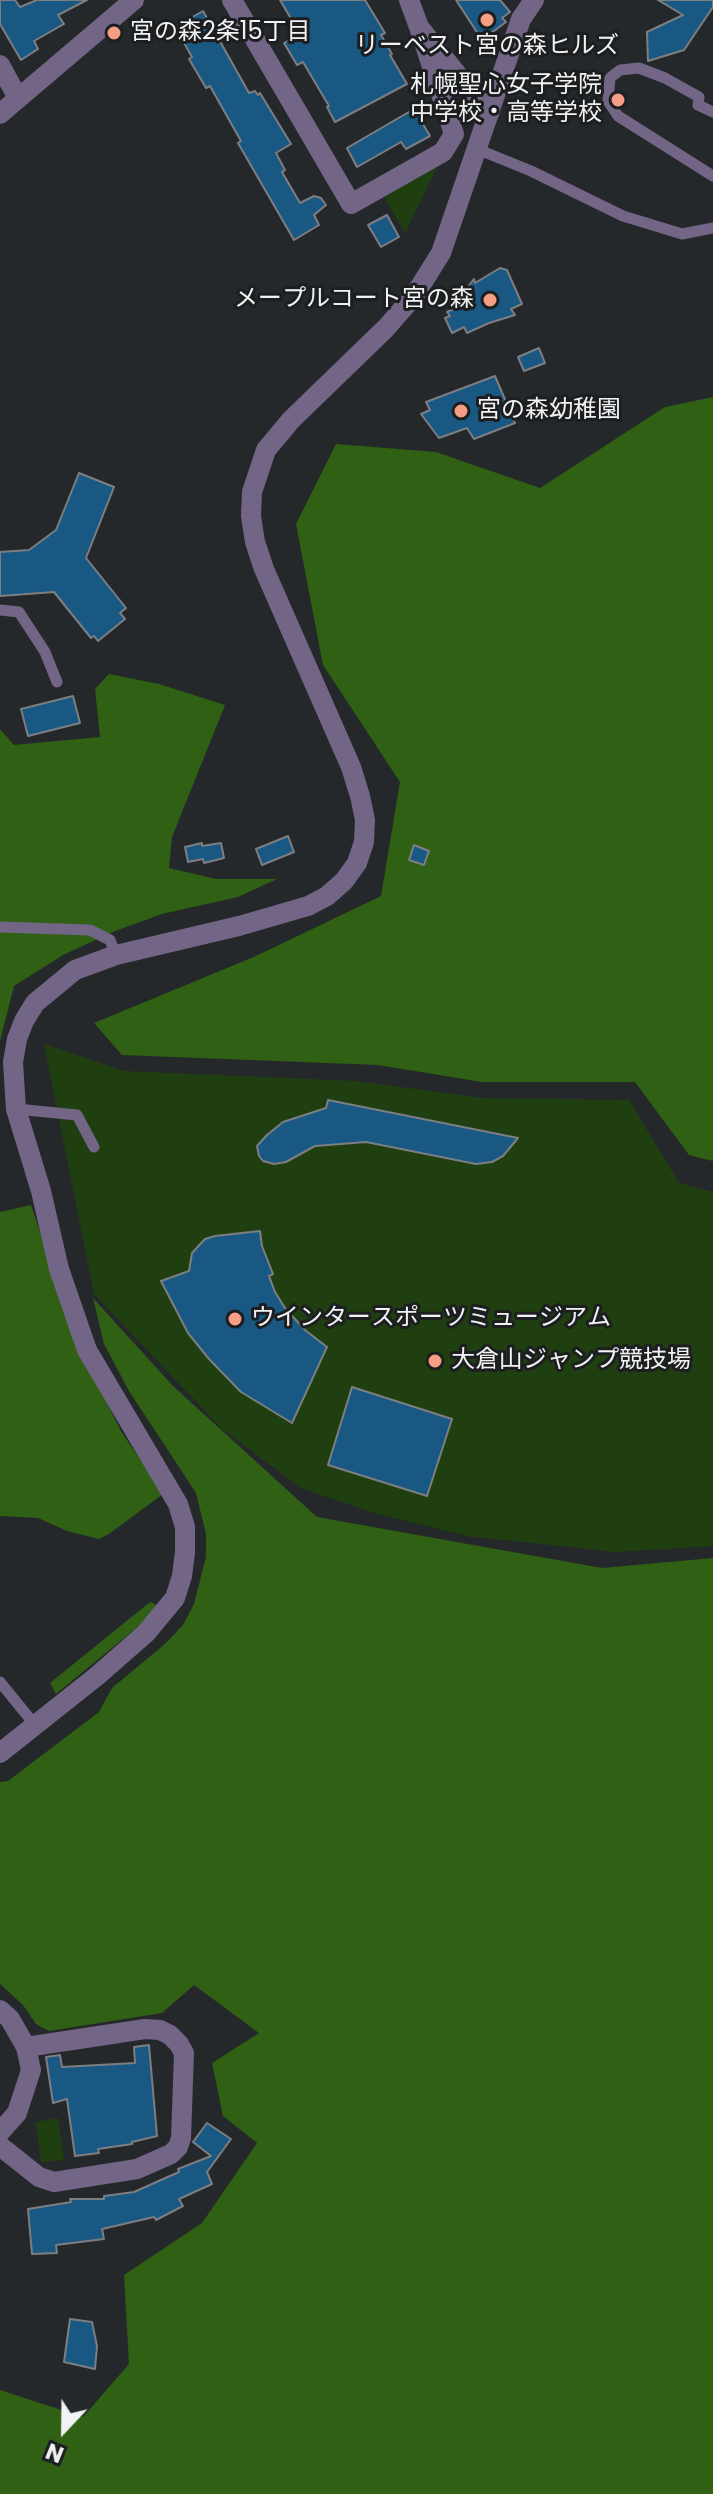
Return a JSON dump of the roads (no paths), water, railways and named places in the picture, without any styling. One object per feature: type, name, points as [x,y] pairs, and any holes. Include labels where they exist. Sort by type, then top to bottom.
[{"type":"street","points":[[0,114],[134,0]]},
{"type":"street","points":[[232,0],[351,204],[443,152],[454,134],[409,0]]},
{"type":"street","points":[[0,1753],[146,1633],[175,1598],[183,1564],[185,1527],[178,1504],[164,1478],[87,1350],[59,1269],[41,1191],[16,1109],[13,1062],[24,1021],[35,1003],[75,970],[116,955],[308,906],[336,888],[357,863],[364,842],[365,820],[360,796],[351,767],[264,569],[255,542],[252,492],[266,450],[291,420],[386,328],[414,296],[441,253],[521,19],[534,0]]},
{"type":"street","points":[[419,27],[489,114]]},
{"type":"street","points":[[0,65],[18,98]]},
{"type":"street","points":[[0,2010],[10,2019],[26,2047],[31,2070],[17,2113],[0,2132]]},
{"type":"street","points":[[0,2146],[39,2177],[54,2182],[137,2169],[171,2154],[181,2138],[184,2053],[170,2035],[160,2030],[145,2029],[26,2047]]},
{"type":"lane","points":[[713,112],[698,105],[699,97],[639,68],[620,70],[610,78],[608,101],[618,116],[713,176]]},
{"type":"lane","points":[[477,149],[531,171],[623,216],[682,234],[713,228]]},
{"type":"lane","points":[[0,610],[19,612],[45,652],[57,682]]},
{"type":"lane","points":[[0,927],[90,930],[110,940],[116,955]]},
{"type":"lane","points":[[16,1109],[77,1115],[94,1147]]},
{"type":"lane","points":[[0,1682],[35,1725]]},
{"type":"place","name":"リーベスト宮の森ヒルズ","points":[[487,20]]},
{"type":"place","name":"宮の森2条15丁目","points":[[114,33]]},
{"type":"place","name":"札幌聖心女子学院 中学校・高等学校","points":[[618,100]]},
{"type":"place","name":"メープルコート宮の森","points":[[490,300]]},
{"type":"place","name":"宮の森幼稚園","points":[[461,411]]},
{"type":"place","name":"ウインタースポーツミュージアム","points":[[235,1319]]},
{"type":"place","name":"大倉山ジャンプ競技場","points":[[435,1361]]}]
